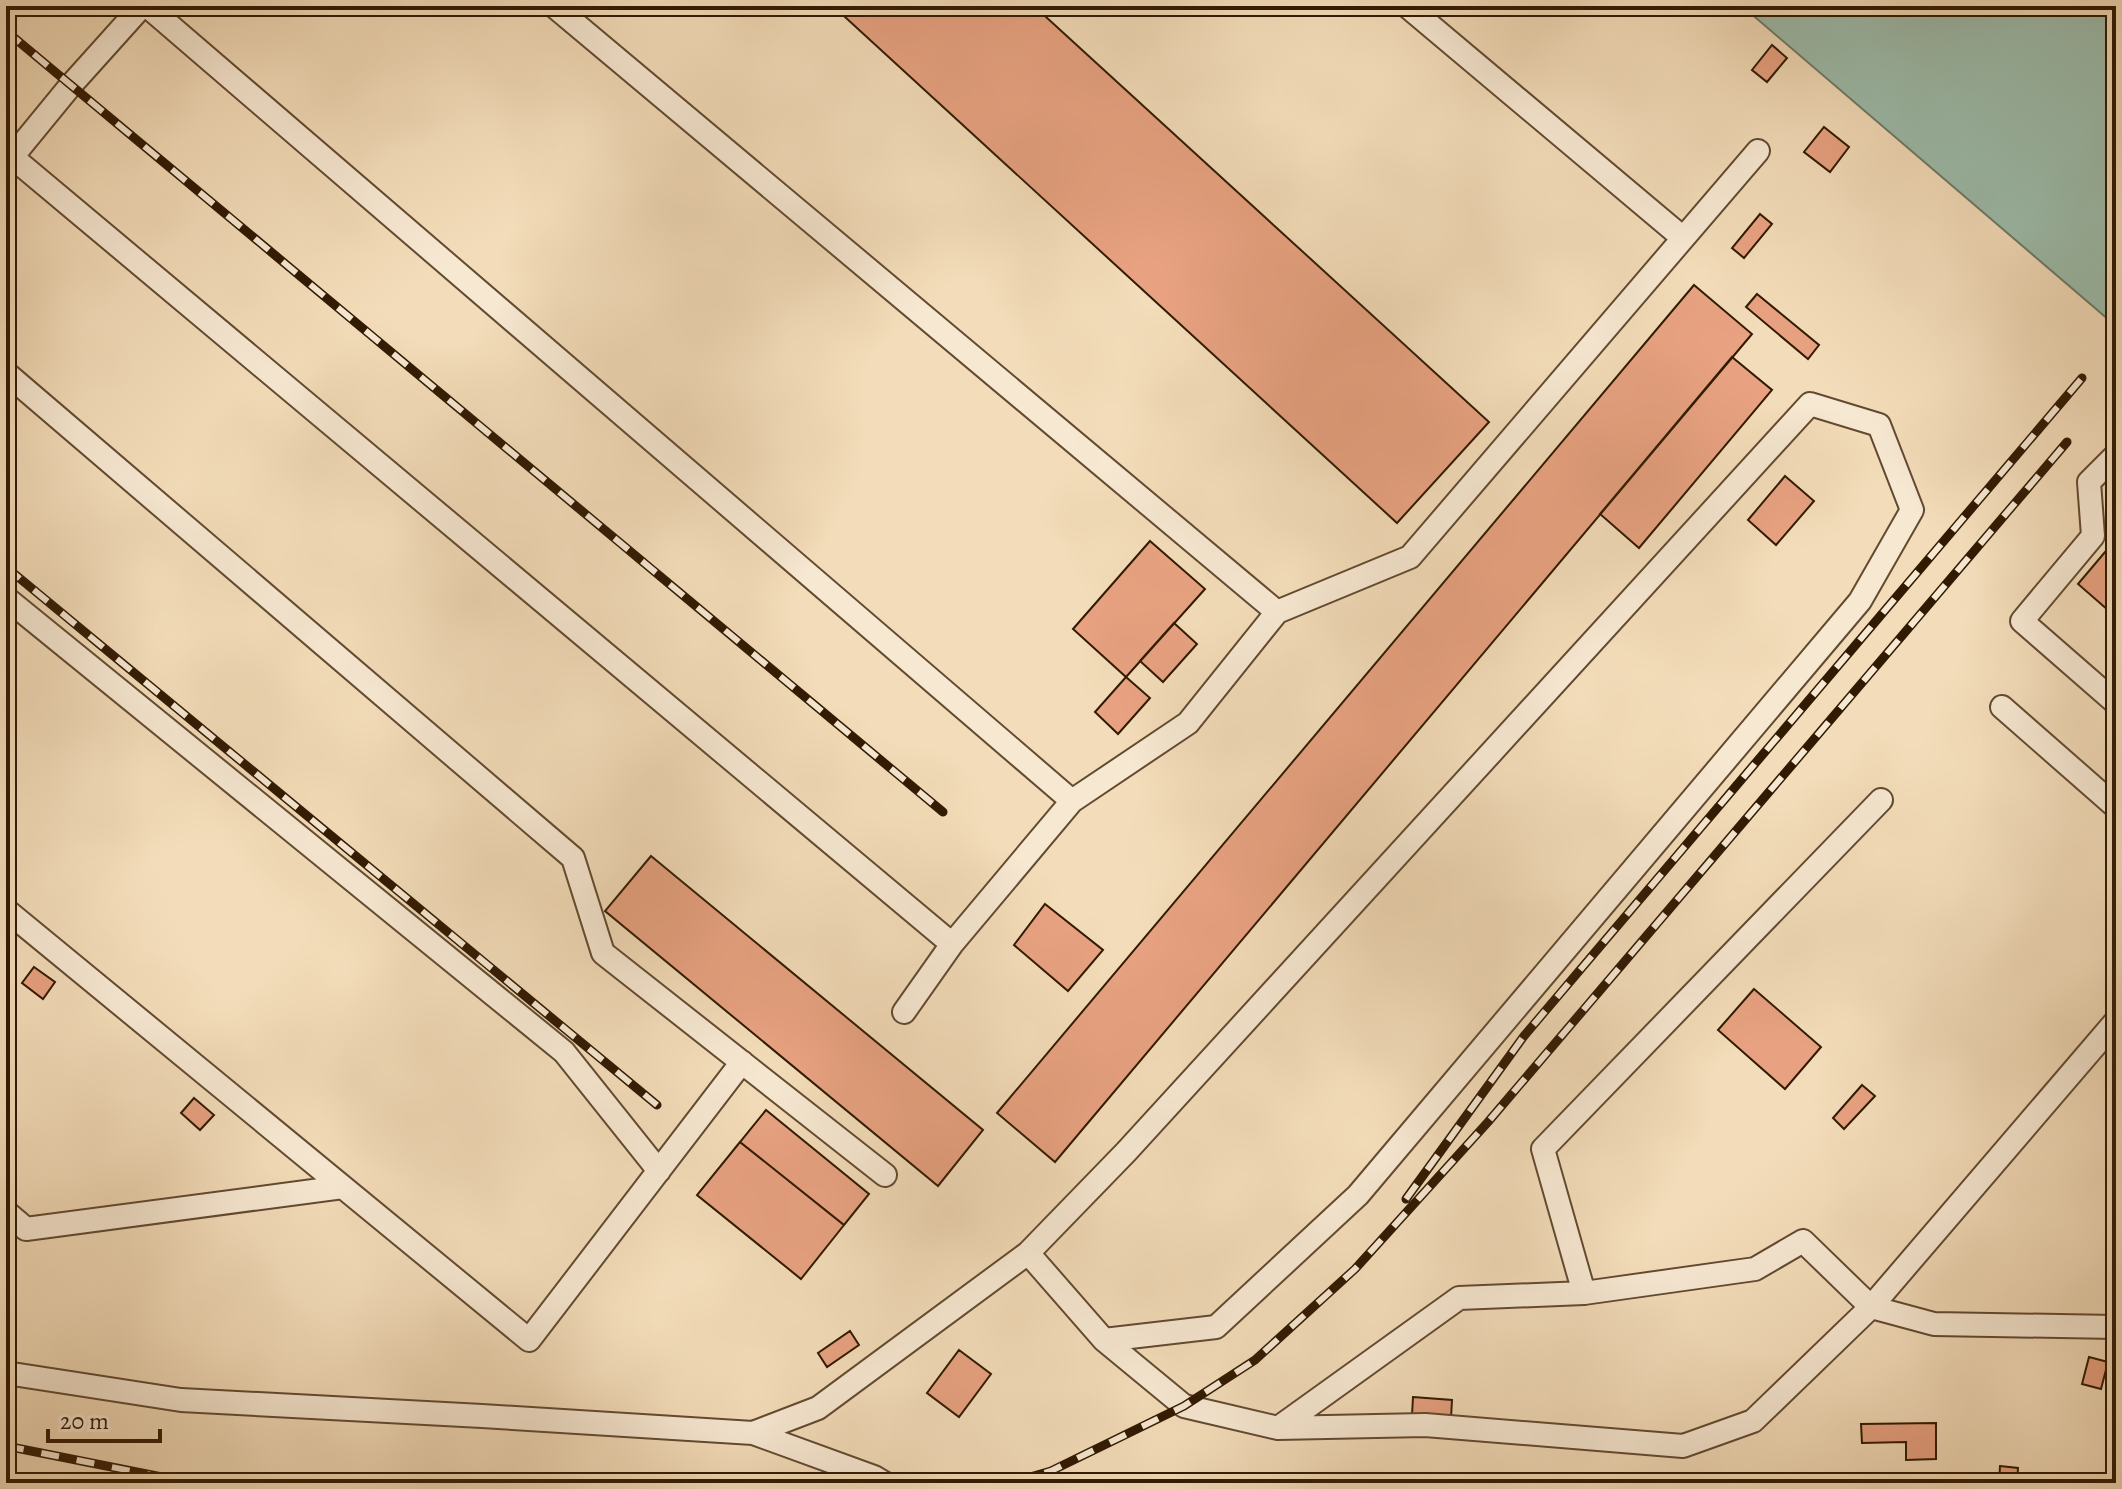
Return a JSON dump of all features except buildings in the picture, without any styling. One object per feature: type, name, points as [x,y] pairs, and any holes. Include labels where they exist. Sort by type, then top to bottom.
[{"type":"lane","points":[[952,944],[9,156],[144,6],[1072,801]]},
{"type":"lane","points":[[554,6],[1277,612]]},
{"type":"lane","points":[[1407,6],[1683,238]]},
{"type":"lane","points":[[904,1012],[952,944],[1072,801],[1188,723],[1277,612],[1410,557],[1758,151]]},
{"type":"lane","points":[[6,373],[573,858],[603,953],[885,1175]]},
{"type":"lane","points":[[753,1433],[818,1408],[1028,1253],[1136,1140],[1810,404],[1879,425],[1912,510],[1860,601],[1389,1159],[1358,1195],[1216,1327],[1104,1340]]},
{"type":"lane","points":[[2116,455],[2089,482],[2093,536],[2022,621],[2116,703]]},
{"type":"lane","points":[[6,598],[564,1052],[659,1171]]},
{"type":"lane","points":[[2002,707],[2116,807]]},
{"type":"lane","points":[[1584,1293],[1543,1149],[1881,800]]},
{"type":"lane","points":[[6,910],[529,1340],[742,1062]]},
{"type":"lane","points":[[1028,1253],[1104,1340],[1184,1406],[1278,1428],[1425,1425],[1683,1446],[1753,1421],[1871,1307],[2116,1021]]},
{"type":"lane","points":[[6,1212],[26,1229],[343,1187]]},
{"type":"lane","points":[[1278,1428],[1459,1298],[1584,1293],[1755,1269],[1803,1241],[1871,1307],[1934,1324],[2116,1327]]},
{"type":"lane","points":[[6,1373],[181,1400],[753,1433],[884,1483]]},
{"type":"shaded area","points":[[1742,6],[2116,6],[2116,326]]},
{"type":"railway","points":[[6,31],[943,812]]},
{"type":"railway","points":[[1406,1199],[1524,1036],[2082,378]]},
{"type":"railway","points":[[1010,1483],[1051,1471],[1184,1406],[1255,1360],[1355,1269],[1488,1122],[2067,442]]},
{"type":"railway","points":[[6,567],[657,1105]]},
{"type":"railway","points":[[6,1446],[192,1483]]},
{"type":"railway","points":[[6,1476],[36,1483]]}]
